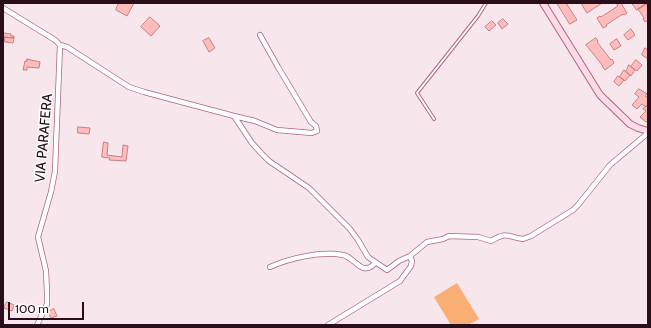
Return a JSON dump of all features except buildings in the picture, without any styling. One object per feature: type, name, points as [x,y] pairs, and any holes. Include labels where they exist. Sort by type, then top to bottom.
[{"type":"main road","points":[[543,3],[600,95],[630,124],[648,132]]},
{"type":"street","points":[[3,8],[60,45],[67,47],[130,87],[255,121],[277,130],[312,133],[317,130],[316,126],[311,122],[260,35]]},
{"type":"street","name":"VIA PARAFERA","points":[[37,325],[47,304],[46,271],[38,236],[55,171],[60,45]]},
{"type":"street","points":[[234,116],[260,153],[314,193],[350,229],[368,257],[387,270],[399,261],[410,256],[427,242],[443,239],[449,236],[478,237],[491,241],[507,235],[523,239],[531,236],[573,210],[610,165],[648,132]]},
{"type":"street","points":[[270,267],[283,261],[296,258],[329,255],[348,256],[359,266],[364,268],[370,267],[375,263]]},
{"type":"street","points":[[328,325],[400,281],[411,266],[412,261],[410,256]]},
{"type":"lane","points":[[434,119],[417,93],[478,16],[486,3]]},
{"type":"shaded area","points":[[457,283],[479,319],[468,325],[451,325],[434,297]]}]
